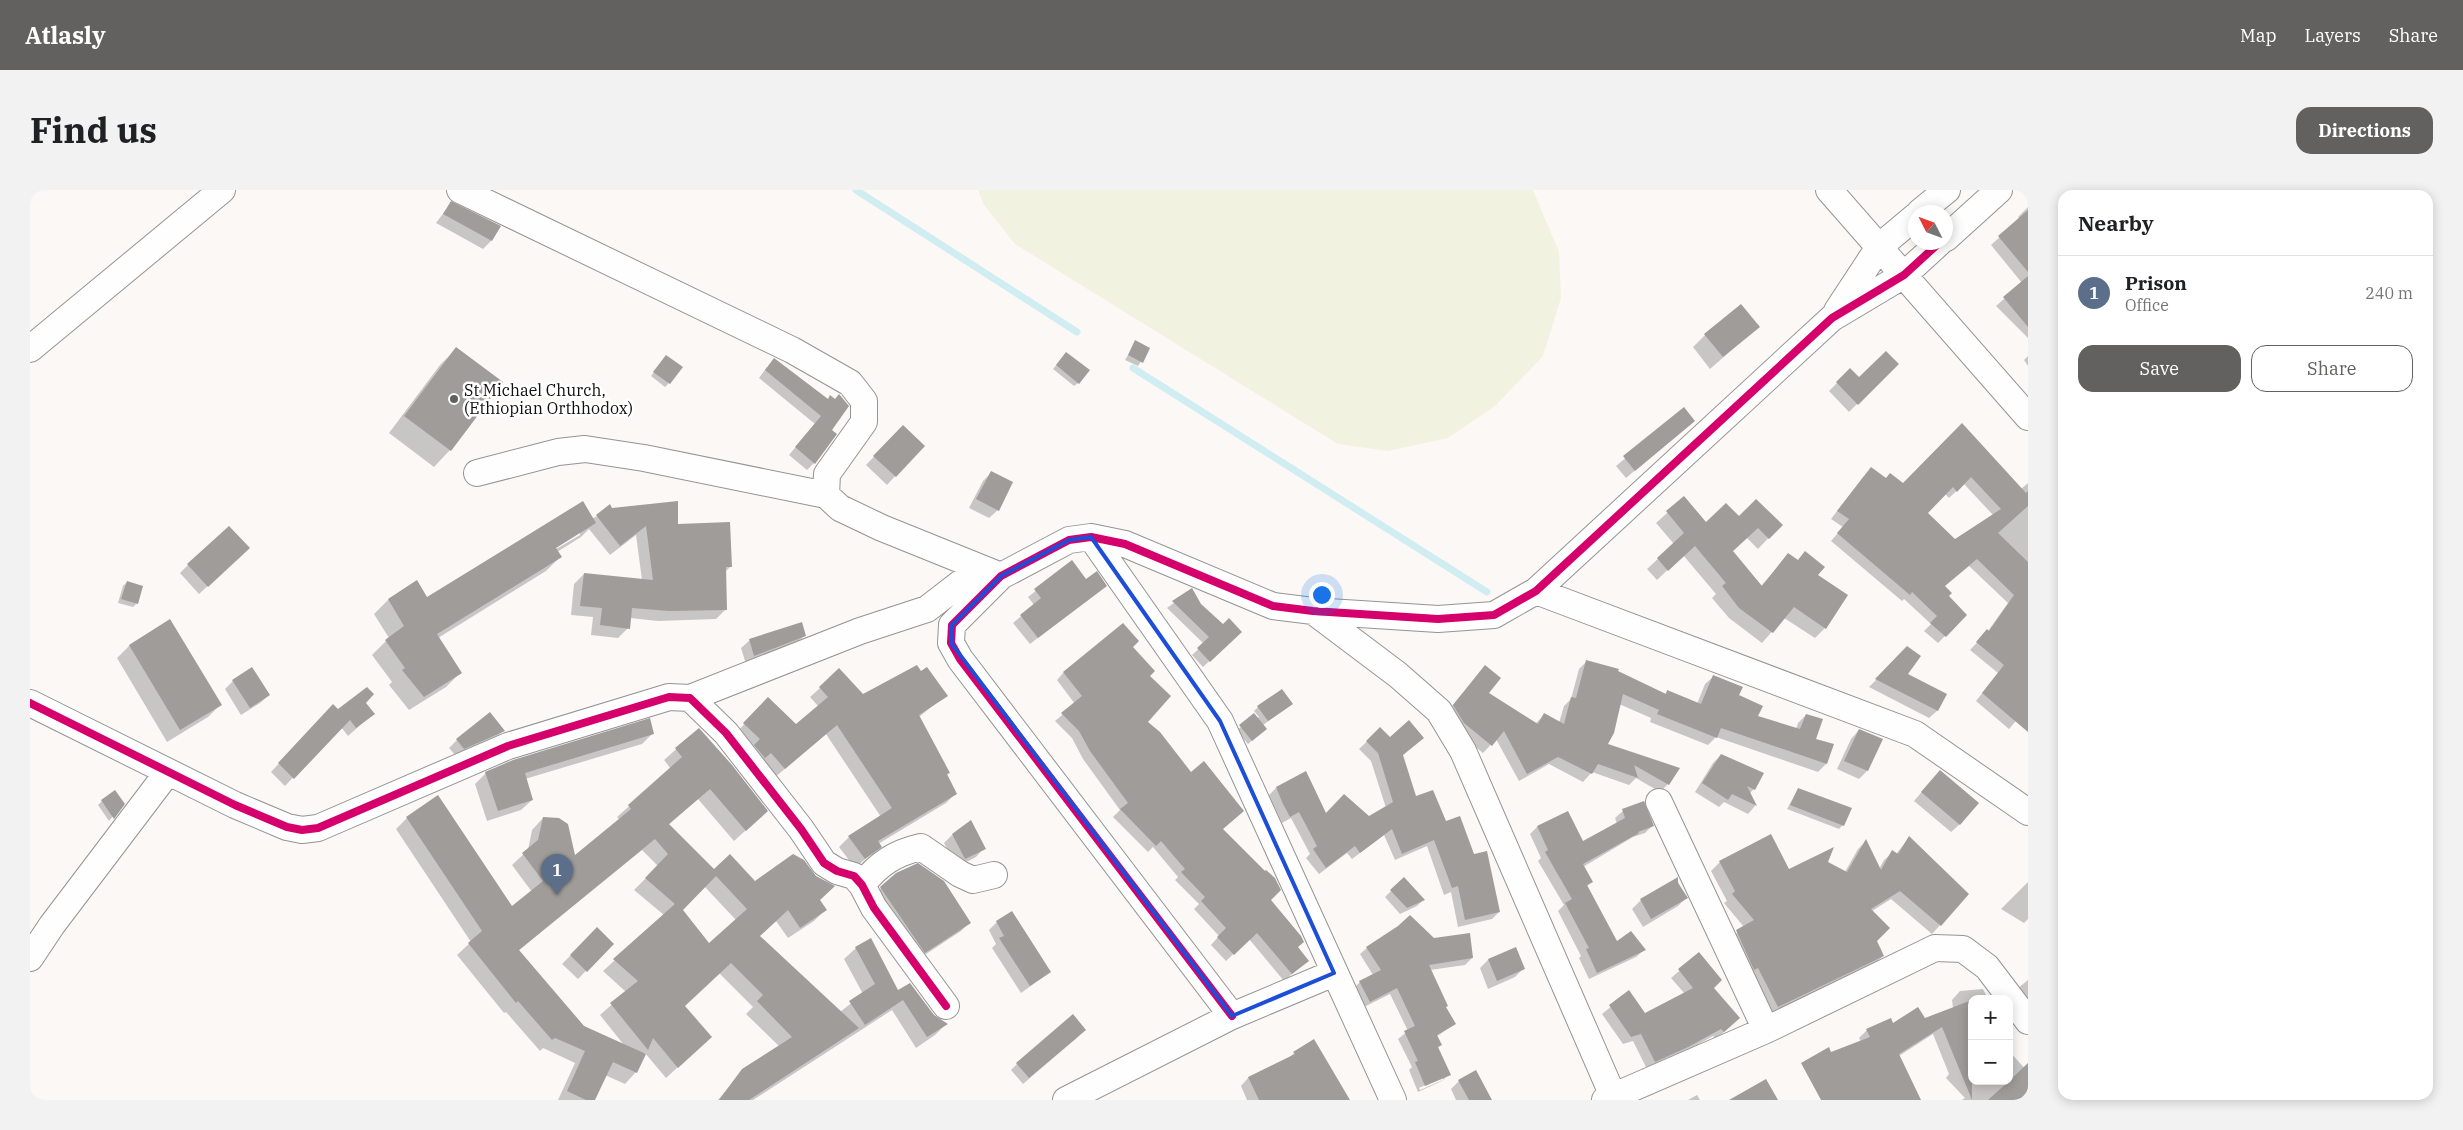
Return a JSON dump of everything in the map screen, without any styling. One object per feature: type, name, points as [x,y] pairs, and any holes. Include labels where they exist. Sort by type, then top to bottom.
[{"type":"street","points":[[30,349],[222,190]]},
{"type":"street","points":[[460,190],[792,350],[850,382],[864,401],[864,422],[827,474],[826,495]]},
{"type":"street","points":[[1829,190],[2028,417]]},
{"type":"street","points":[[1929,205],[1947,190]]},
{"type":"street","points":[[1953,232],[2000,190]]},
{"type":"street","points":[[1832,318],[1879,247],[1908,223]]},
{"type":"street","points":[[30,703],[235,805],[287,827],[302,830],[318,828],[508,746],[669,697],[690,698],[860,631],[927,610],[990,572],[1069,540],[1091,538],[1125,544],[1273,606],[1313,611],[1438,619],[1494,615],[1536,591],[1832,318],[1904,275],[1931,250]]},
{"type":"street","points":[[477,473],[558,452],[585,449],[644,458],[826,495],[840,508],[882,528],[990,572]]},
{"type":"street","points":[[1091,538],[1220,721],[1393,1100]]},
{"type":"street","points":[[990,572],[952,625],[951,643],[960,659],[1232,1016]]},
{"type":"street","points":[[1536,591],[1915,734],[2028,812]]},
{"type":"street","points":[[1313,611],[1398,675],[1439,711],[1463,751],[1609,1098],[1766,1030],[1935,948],[1963,949],[1986,967],[2028,1021]]},
{"type":"street","points":[[690,698],[726,733],[801,829],[824,863],[837,871],[854,876],[862,885],[874,908],[946,1006]]},
{"type":"street","points":[[30,958],[52,925],[168,772]]},
{"type":"street","points":[[1659,802],[1766,1030]]},
{"type":"street","points":[[862,885],[872,871],[886,860],[907,850],[921,847],[960,874],[973,880],[994,874]]},
{"type":"street","points":[[1066,1100],[1232,1016],[1334,973]]},
{"type":"highlighted area","points":[[1091,537],[1220,721],[1334,973],[1232,1016],[951,643],[952,625],[1001,576],[1069,540]]},
{"type":"green space","points":[[978,190],[1533,190],[1559,252],[1561,298],[1543,356],[1495,406],[1448,438],[1388,451],[1338,444],[1015,244],[984,205]]},
{"type":"building","points":[[451,201],[501,226],[492,241],[443,214]]},
{"type":"building","points":[[2028,210],[2028,272],[1998,236]]},
{"type":"building","points":[[2028,276],[2028,327],[2003,297]]},
{"type":"building","points":[[1741,304],[1760,327],[1723,357],[1704,334]]},
{"type":"building","points":[[1135,340],[1150,348],[1143,363],[1128,355]]},
{"type":"building","name":"St Michael Church, (Ethiopian Orthhodox)","points":[[456,347],[503,382],[451,451],[404,416]]},
{"type":"building","points":[[1886,351],[1899,364],[1858,405],[1836,382],[1850,368],[1859,377]]},
{"type":"building","points":[[1066,352],[1090,370],[1079,384],[1056,365]]},
{"type":"building","points":[[666,355],[683,367],[670,384],[653,372]]},
{"type":"building","points":[[774,358],[828,399],[830,395],[835,399],[839,394],[849,406],[832,430],[837,434],[815,464],[795,447],[821,416],[765,370]]},
{"type":"building","points":[[1684,407],[1695,421],[1635,471],[1623,456]]},
{"type":"building","points":[[1962,423],[2026,493],[2028,491],[2028,506],[1998,533],[2028,562],[2028,732],[1982,693],[2004,665],[1976,642],[1987,629],[1989,631],[2014,595],[1977,559],[1945,586],[1952,593],[1949,596],[1967,615],[1946,637],[1930,623],[1937,616],[1912,592],[1910,595],[1837,533],[1849,519],[1837,511],[1871,467],[1886,478],[1890,473],[1903,483]],"holes":[[[1971,477],[2001,509],[1955,539],[1928,513],[1953,487],[1957,492]]]},
{"type":"building","points":[[903,425],[925,446],[896,477],[873,456]]},
{"type":"building","points":[[991,471],[1013,482],[999,511],[976,499]]},
{"type":"building","points":[[1684,496],[1706,522],[1726,503],[1739,516],[1756,499],[1783,525],[1769,539],[1758,528],[1733,551],[1762,586],[1788,553],[1798,560],[1805,551],[1825,567],[1818,575],[1848,595],[1826,629],[1794,607],[1773,633],[1739,608],[1722,586],[1726,583],[1695,546],[1668,571],[1657,558],[1684,533],[1666,511]]},
{"type":"building","points":[[583,501],[596,523],[556,548],[562,557],[437,634],[462,673],[424,697],[402,670],[405,668],[385,640],[404,626],[388,599],[417,580],[427,597]]},
{"type":"building","points":[[678,501],[678,524],[730,522],[732,567],[726,567],[727,610],[669,611],[632,608],[630,629],[600,625],[602,608],[580,606],[584,573],[653,580],[646,526],[620,546],[596,515],[610,504],[612,508]]},
{"type":"building","points":[[229,526],[250,548],[208,587],[187,564]]},
{"type":"building","points":[[1072,560],[1086,579],[1097,571],[1107,586],[1038,638],[1020,615],[1041,598],[1034,589]]},
{"type":"building","points":[[127,581],[143,586],[138,604],[121,599]]},
{"type":"building","points":[[1192,588],[1201,604],[1223,624],[1229,618],[1242,632],[1210,662],[1197,648],[1209,637],[1172,601]]},
{"type":"building","points":[[170,619],[222,705],[180,730],[129,645]]},
{"type":"building","points":[[802,622],[806,636],[754,656],[749,639]]},
{"type":"building","points":[[1123,623],[1139,641],[1133,647],[1155,671],[1150,676],[1171,696],[1148,722],[1160,732],[1191,772],[1204,761],[1244,811],[1223,829],[1265,871],[1275,878],[1281,890],[1271,900],[1301,936],[1304,942],[1298,947],[1309,961],[1292,974],[1257,933],[1234,955],[1217,937],[1226,928],[1201,901],[1205,897],[1181,872],[1185,869],[1161,841],[1156,846],[1120,809],[1128,803],[1090,751],[1079,731],[1061,713],[1082,696],[1063,672]]},
{"type":"building","points":[[1907,646],[1921,656],[1908,674],[1947,694],[1938,711],[1875,679]]},
{"type":"building","points":[[1586,660],[1619,669],[1618,671],[1666,694],[1667,690],[1701,704],[1713,675],[1743,687],[1739,695],[1763,706],[1758,716],[1800,729],[1806,714],[1823,719],[1816,739],[1834,744],[1827,764],[1721,728],[1717,738],[1657,714],[1659,710],[1623,694],[1614,733],[1608,744],[1680,768],[1669,785],[1634,765],[1638,778],[1598,764],[1592,774],[1558,757],[1527,774],[1504,731],[1492,746],[1464,723],[1453,705],[1485,665],[1501,678],[1489,693],[1538,724],[1544,713],[1564,724],[1571,697],[1576,698]]},
{"type":"building","points":[[917,665],[921,671],[927,667],[948,696],[919,715],[950,773],[947,774],[957,794],[878,841],[882,847],[865,859],[848,836],[892,808],[837,725],[785,769],[771,753],[765,758],[754,745],[760,739],[743,723],[768,697],[796,724],[828,697],[819,687],[839,668],[863,694]]},
{"type":"building","points":[[252,667],[270,695],[250,708],[232,680]]},
{"type":"building","points":[[367,687],[374,694],[366,703],[375,714],[356,728],[350,720],[294,779],[278,763],[333,704],[338,709]]},
{"type":"building","points":[[1282,689],[1293,704],[1268,721],[1257,706]]},
{"type":"building","points":[[490,712],[505,731],[464,749],[456,739]]},
{"type":"building","points":[[1254,713],[1267,729],[1252,741],[1239,725]]},
{"type":"building","points":[[650,718],[654,734],[525,773],[533,800],[498,811],[485,772],[513,760]]},
{"type":"building","points":[[1409,720],[1424,738],[1403,755],[1416,796],[1433,790],[1446,821],[1460,816],[1474,854],[1487,851],[1500,912],[1465,920],[1458,886],[1452,888],[1434,840],[1402,854],[1392,829],[1360,853],[1355,846],[1326,868],[1313,849],[1317,846],[1299,812],[1290,817],[1283,804],[1276,787],[1306,771],[1326,813],[1344,794],[1369,816],[1393,802],[1378,753],[1366,741],[1380,727],[1390,737]]},
{"type":"building","points":[[699,728],[732,765],[768,811],[746,831],[710,789],[669,824],[714,869],[730,854],[755,881],[793,854],[804,860],[816,876],[835,886],[820,900],[827,910],[800,928],[788,910],[760,936],[859,1028],[749,1100],[719,1100],[742,1069],[792,1037],[757,1001],[763,995],[731,963],[685,1006],[712,1037],[678,1068],[653,1038],[648,1050],[610,1003],[638,981],[613,959],[675,904],[645,878],[668,854],[655,839],[519,950],[584,1026],[646,1054],[637,1073],[613,1062],[595,1100],[586,1100],[567,1091],[585,1051],[555,1038],[552,1040],[518,1001],[516,1003],[468,943],[482,931],[406,817],[438,795],[512,906],[543,881],[522,853],[538,840],[543,817],[559,818],[568,824],[575,855],[631,809],[628,805],[682,757],[675,748]],"holes":[[[716,876],[747,909],[709,943],[683,910]]]},
{"type":"building","points":[[1859,729],[1883,739],[1868,771],[1844,761]]},
{"type":"building","points":[[1721,754],[1764,773],[1755,790],[1747,786],[1757,806],[1732,794],[1728,800],[1702,783]]},
{"type":"building","points":[[1940,770],[1979,803],[1960,825],[1921,792]]},
{"type":"building","points":[[1798,788],[1852,808],[1844,826],[1790,805]]},
{"type":"building","points":[[115,790],[125,804],[114,819],[101,800]]},
{"type":"building","points":[[1644,801],[1654,826],[1638,832],[1583,864],[1593,882],[1587,885],[1617,941],[1631,931],[1646,950],[1597,973],[1586,949],[1589,948],[1565,903],[1572,899],[1545,852],[1548,850],[1537,826],[1568,811],[1583,841],[1625,818],[1622,809]]},
{"type":"building","points":[[971,820],[986,849],[965,859],[952,834]]},
{"type":"building","points":[[1771,834],[1789,869],[1834,847],[1828,862],[1847,872],[1866,839],[1881,870],[1892,850],[1898,854],[1909,836],[1969,894],[1941,926],[1900,891],[1871,909],[1890,928],[1877,941],[1884,956],[1778,1007],[1758,968],[1754,970],[1736,930],[1754,920],[1732,894],[1735,891],[1719,861]]},
{"type":"building","points":[[918,863],[944,881],[971,923],[925,953],[880,887],[896,873]]},
{"type":"building","points":[[1404,877],[1425,900],[1407,908],[1390,890]]},
{"type":"building","points":[[1678,877],[1678,883],[1688,898],[1651,919],[1640,899]]},
{"type":"building","points":[[1012,911],[1051,972],[1030,986],[999,938],[1004,936],[996,921]]},
{"type":"building","points":[[1410,915],[1434,938],[1470,933],[1473,958],[1429,965],[1448,1006],[1446,1007],[1456,1024],[1437,1035],[1442,1045],[1438,1047],[1451,1075],[1425,1086],[1415,1062],[1418,1061],[1404,1031],[1415,1026],[1397,988],[1370,1002],[1359,981],[1381,970],[1366,947],[1398,926]]},
{"type":"building","points":[[597,927],[614,944],[587,972],[570,955]]},
{"type":"building","points":[[871,938],[898,990],[910,983],[934,1015],[948,1024],[927,1037],[903,1000],[865,1025],[849,1001],[875,984],[855,947]]},
{"type":"building","points":[[1516,947],[1525,969],[1497,981],[1488,959]]},
{"type":"building","points":[[1699,952],[1722,980],[1714,988],[1740,1018],[1724,1032],[1721,1029],[1655,1062],[1641,1034],[1631,1037],[1609,1005],[1629,990],[1645,1013],[1693,988],[1678,969]]},
{"type":"building","points":[[1968,1002],[1968,1085],[1972,1085],[1972,1100],[1942,1027],[1899,1054],[1921,1100],[1821,1100],[1801,1063],[1829,1047],[1831,1052],[1870,1037],[1866,1029],[1891,1018],[1893,1023],[1918,1007],[1925,1018]]},
{"type":"building","points":[[1073,1014],[1086,1030],[1029,1078],[1016,1063]]},
{"type":"building","points":[[1314,1039],[1350,1100],[1259,1100],[1248,1077],[1295,1054],[1293,1052]]},
{"type":"building","points":[[2028,1063],[2028,1100],[1988,1100],[2005,1085],[2013,1085],[2013,1077]]},
{"type":"building","points":[[1476,1070],[1492,1100],[1469,1100],[1458,1080]]},
{"type":"building","points":[[1766,1079],[1778,1100],[1729,1100]]},
{"type":"waterway","points":[[856,190],[1077,332]]},
{"type":"waterway","points":[[1133,368],[1487,592]]},
{"type":"cycle path","points":[[1232,1016],[960,659],[951,643],[952,625],[1001,576],[1069,540],[1091,537],[1125,544],[1273,606],[1313,611],[1438,619],[1494,615],[1536,591],[1832,318],[1904,275],[1931,250]]},
{"type":"cycle path","points":[[30,703],[235,805],[287,827],[302,830],[318,828],[508,746],[669,697],[690,698],[726,733],[801,829],[824,863],[837,871],[854,876],[862,885],[874,908],[946,1006]]},
{"type":"place","name":"St Michael Church, (Ethiopian Orthhodox)","points":[[454,399]]},
{"type":"place","name":"Prison","points":[[557,895]]}]
